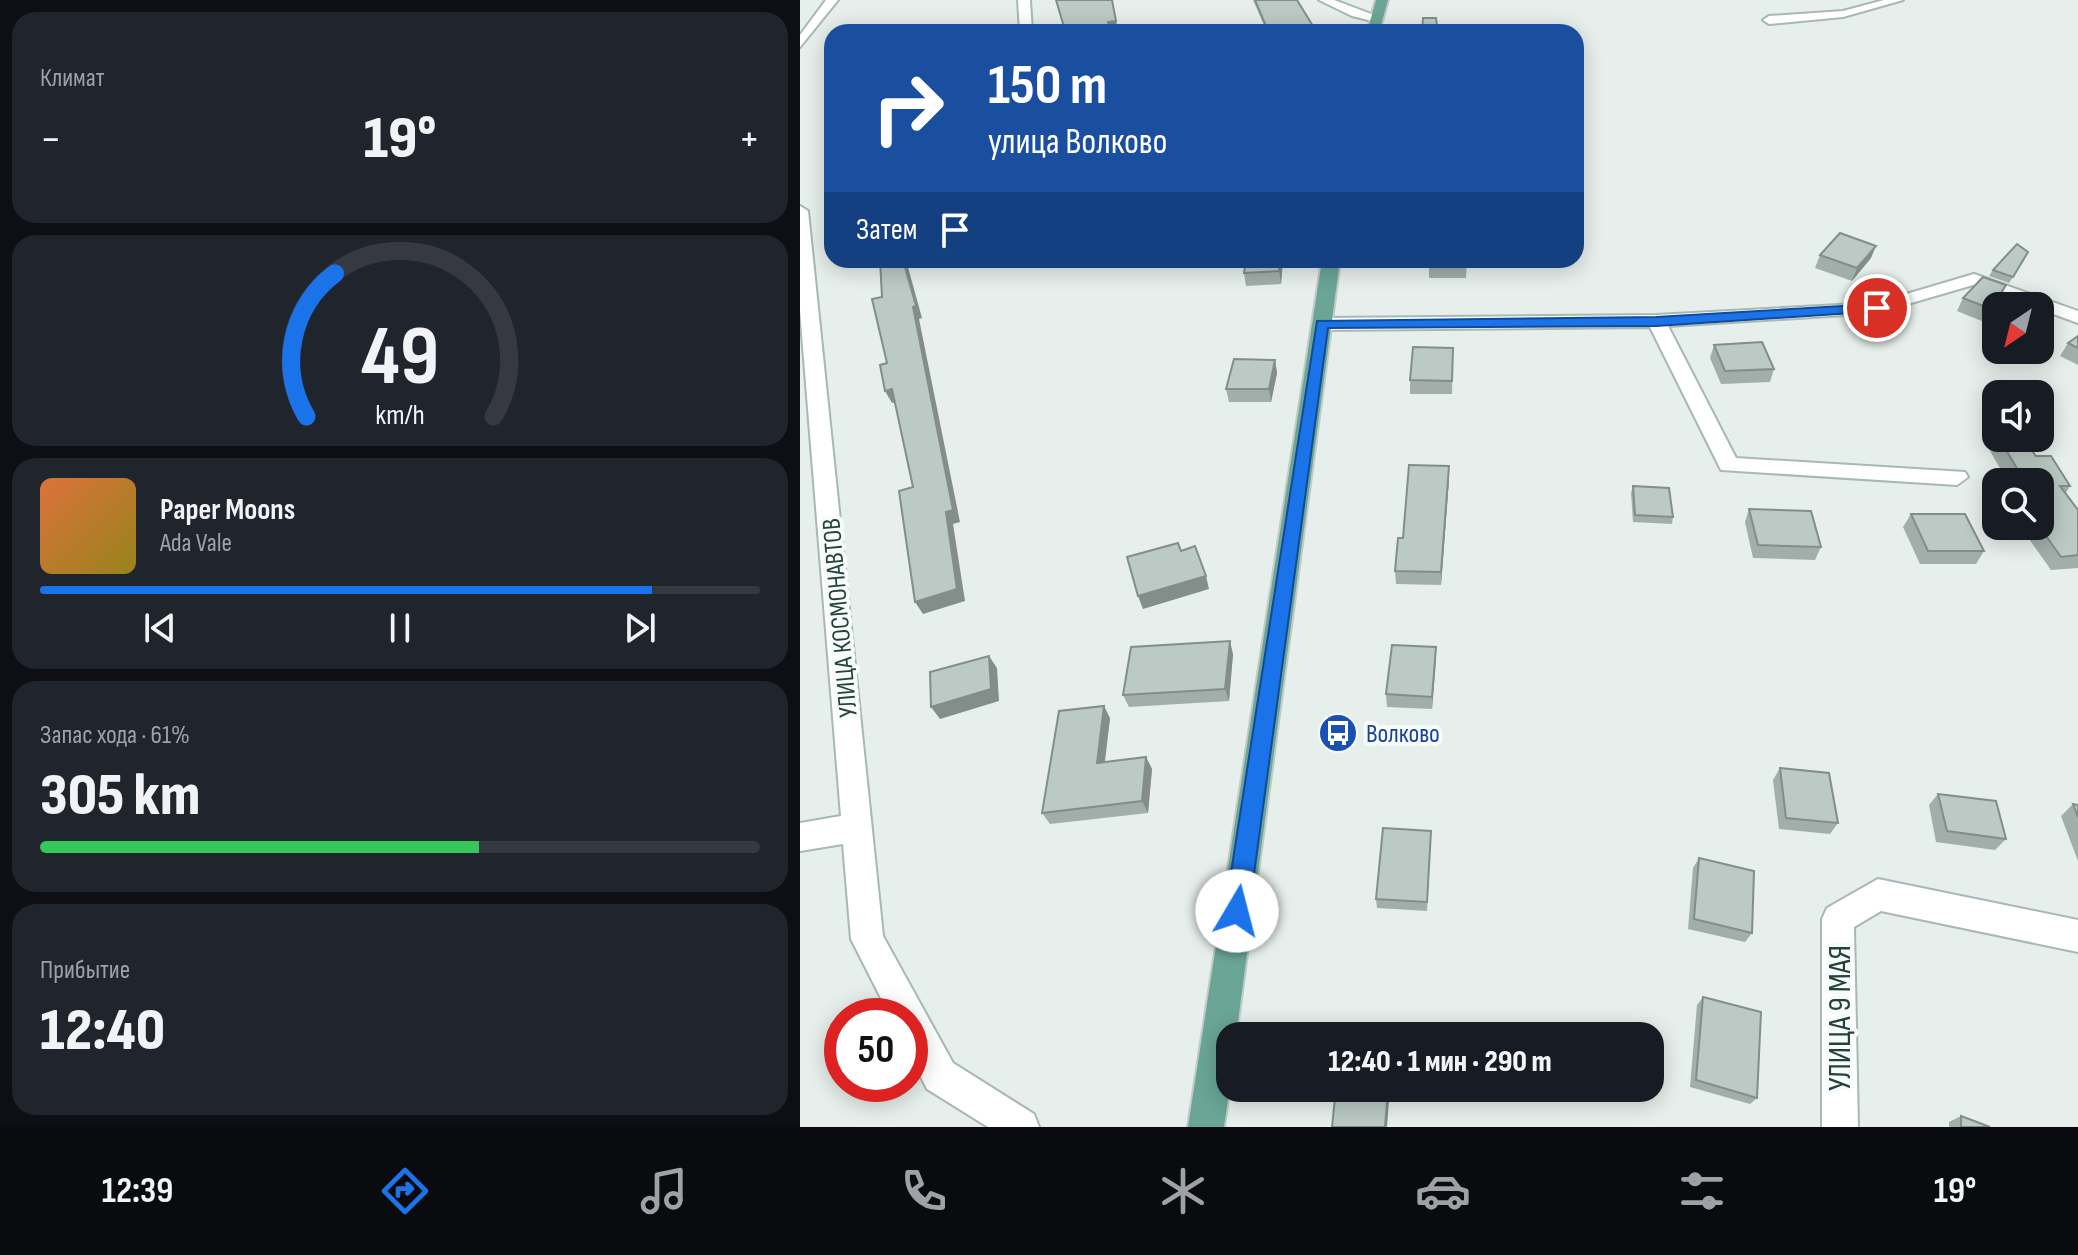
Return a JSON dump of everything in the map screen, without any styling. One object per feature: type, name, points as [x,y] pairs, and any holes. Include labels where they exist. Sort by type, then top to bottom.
[{"type":"main road","points":[[1375,24],[1382,0]]},
{"type":"main road","points":[[1206,1127],[1330,268]]},
{"type":"street","points":[[800,43],[832,0]]},
{"type":"street","points":[[1024,0],[1026,24]]},
{"type":"street","points":[[1325,0],[1356,14],[1376,18]]},
{"type":"street","points":[[1769,20],[1843,14],[1897,0]]},
{"type":"street","name":"УЛИЦА КОСМОНАВТОВ","points":[[800,211],[867,939],[898,998]]},
{"type":"street","points":[[1322,324],[1656,321],[1877,308],[1974,279],[2078,317]]},
{"type":"street","points":[[1656,321],[1729,465],[1957,477]]},
{"type":"street","points":[[800,837],[859,827]]},
{"type":"street","name":"УЛИЦА 9 МАЯ","points":[[1840,1127],[1838,919],[1878,895],[2078,936]]},
{"type":"street","name":"УЛИЦА КОСМОНАВТОВ","points":[[928,1054],[940,1076],[1021,1127]]},
{"type":"building","points":[[1056,0],[1112,0],[1116,21],[1109,24],[1063,24]]},
{"type":"building","points":[[1255,0],[1297,0],[1312,24],[1265,24]]},
{"type":"building","points":[[1423,18],[1436,18],[1437,24],[1423,24]]},
{"type":"building","points":[[1840,233],[1876,246],[1857,268],[1820,255]]},
{"type":"building","points":[[2017,244],[2028,252],[2013,277],[1993,270]]},
{"type":"building","points":[[880,268],[905,268],[916,306],[913,307],[953,510],[946,512],[957,589],[915,602],[899,491],[913,487],[892,389],[885,391],[880,365],[887,363],[872,299],[882,297]]},
{"type":"building","points":[[1245,268],[1279,268],[1279,271],[1244,273]]},
{"type":"building","points":[[1983,277],[2006,285],[2002,292],[1982,292],[1982,305],[1963,298]]},
{"type":"building","points":[[2078,336],[2078,348],[2068,343]]},
{"type":"building","points":[[1762,342],[1774,369],[1725,371],[1714,345]]},
{"type":"building","points":[[1413,347],[1453,348],[1452,381],[1410,380]]},
{"type":"building","points":[[1234,359],[1275,360],[1269,389],[1226,389]]},
{"type":"building","points":[[2007,452],[2051,456],[2070,486],[2060,486],[2078,510],[2078,555],[2061,557],[2049,540],[2054,540],[2054,468],[2017,468]]},
{"type":"building","points":[[1409,465],[1449,466],[1441,572],[1395,571],[1398,538],[1403,538]]},
{"type":"building","points":[[1633,486],[1669,488],[1673,517],[1635,515]]},
{"type":"building","points":[[1749,509],[1811,511],[1821,547],[1758,545]]},
{"type":"building","points":[[1911,514],[1965,514],[1984,551],[1928,551]]},
{"type":"building","points":[[1178,543],[1181,551],[1195,546],[1206,576],[1138,596],[1127,557]]},
{"type":"building","points":[[1230,641],[1225,689],[1123,695],[1131,647]]},
{"type":"building","points":[[1392,645],[1436,647],[1432,697],[1386,694]]},
{"type":"building","points":[[989,656],[991,689],[931,707],[930,672]]},
{"type":"building","points":[[1104,706],[1097,763],[1146,757],[1142,801],[1042,813],[1059,711]]},
{"type":"building","points":[[1780,768],[1829,773],[1838,823],[1786,818]]},
{"type":"building","points":[[1938,794],[1996,801],[2006,839],[1947,831]]},
{"type":"building","points":[[1383,828],[1431,831],[1427,902],[1376,899]]},
{"type":"building","points":[[1699,858],[1754,871],[1752,933],[1694,919]]},
{"type":"building","points":[[1703,997],[1761,1012],[1757,1098],[1696,1080]]},
{"type":"building","points":[[1335,1102],[1387,1102],[1385,1127],[1332,1127]]},
{"type":"building","points":[[1961,1116],[1990,1127],[1961,1127]]},
{"type":"place","name":"Волково","points":[[1338,733]]},
{"type":"route","points":[[1237,911],[1322,324],[1656,321],[1877,308]]}]
